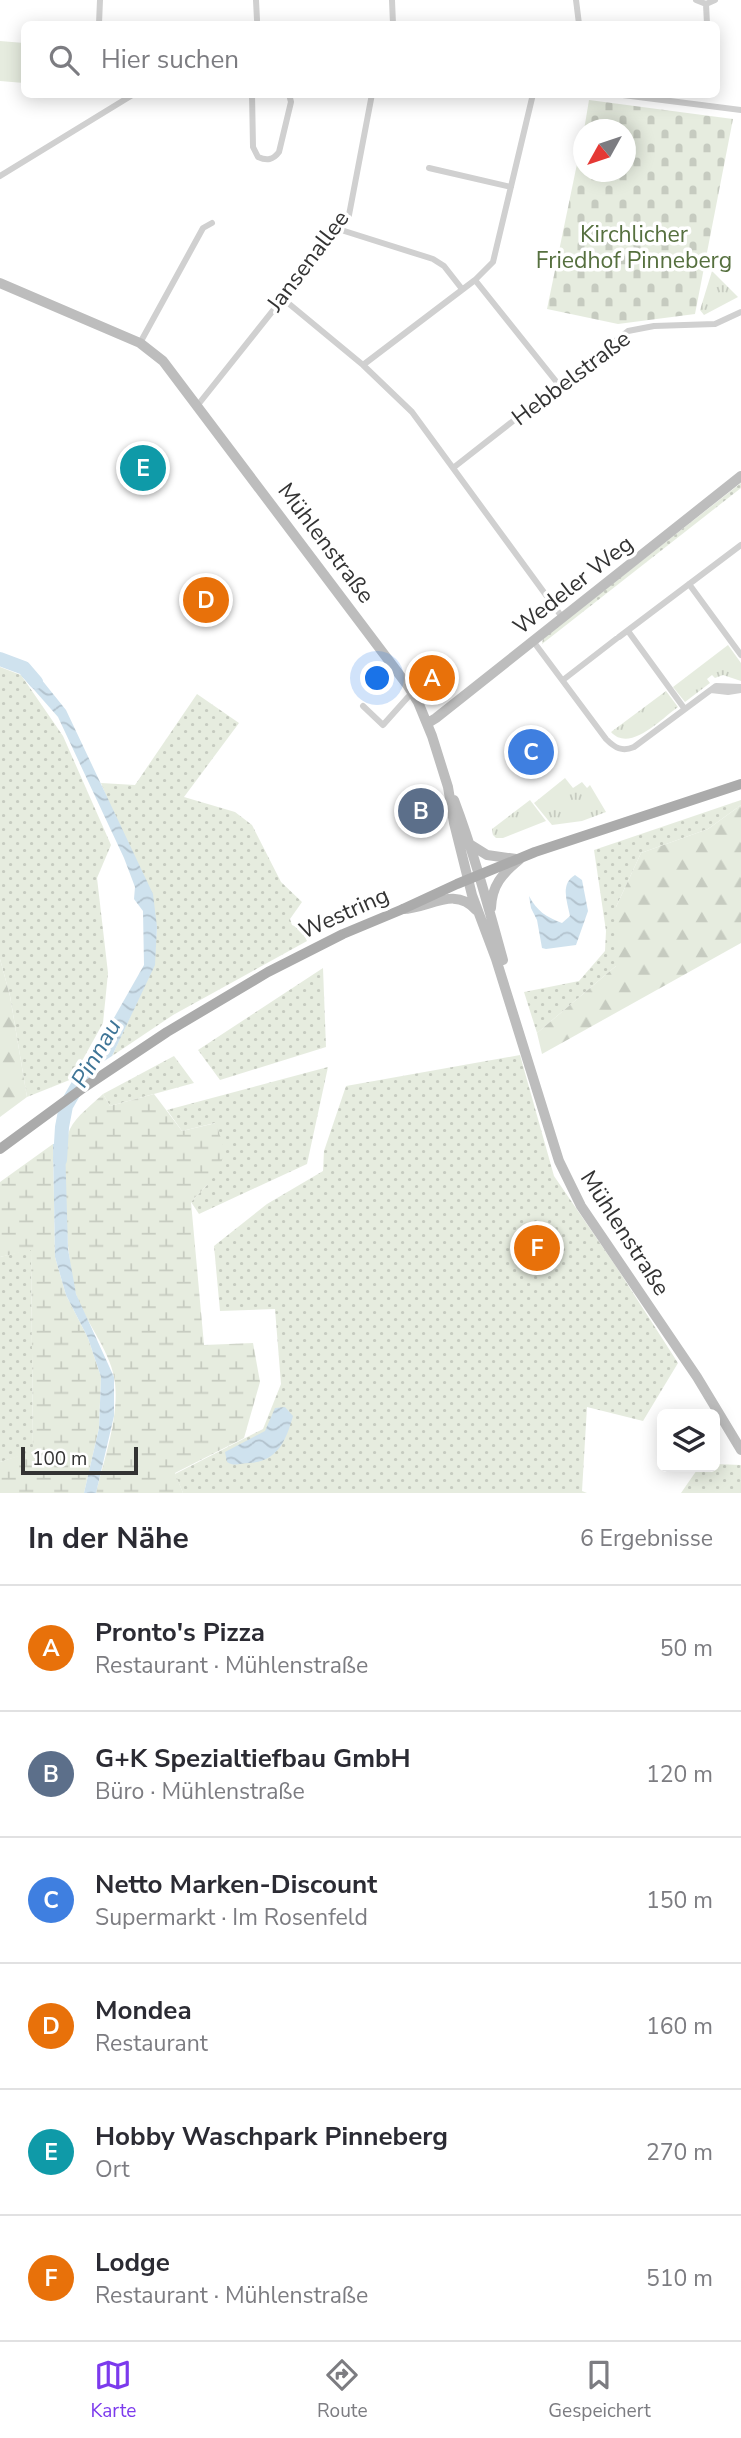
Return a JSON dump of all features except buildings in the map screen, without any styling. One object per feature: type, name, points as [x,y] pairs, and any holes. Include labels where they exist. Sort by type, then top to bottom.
[{"type":"main road","name":"Mühlenstraße","points":[[0,283],[140,343],[163,361],[408,687],[428,723],[448,787],[471,844],[479,913],[568,1181],[697,1377],[741,1450]]},
{"type":"main road","name":"Wedeler Weg","points":[[428,723],[741,476]]},
{"type":"main road","name":"Westring","points":[[0,1149],[83,1088],[167,1032],[268,972],[343,934],[535,852],[741,784]]},
{"type":"main road","name":"Mühlenstraße","points":[[448,787],[454,824],[491,916],[508,975],[516,1018]]},
{"type":"main road","points":[[471,844],[487,855],[520,860]]},
{"type":"main road","points":[[491,916],[496,883],[520,860]]},
{"type":"main road","points":[[403,909],[417,909],[449,898],[471,903],[479,913]]},
{"type":"street","points":[[99,21],[100,0]]},
{"type":"street","points":[[256,0],[257,20]]},
{"type":"street","points":[[392,0],[393,21]]},
{"type":"street","points":[[576,0],[579,21]]},
{"type":"street","points":[[696,0],[706,4],[715,0]]},
{"type":"street","points":[[706,4],[707,21]]},
{"type":"street","points":[[0,176],[127,98]]},
{"type":"street","points":[[252,98],[253,147],[258,157],[269,160],[279,152],[290,98]]},
{"type":"street","name":"Jansenallee","points":[[197,406],[349,215],[371,98]]},
{"type":"street","points":[[363,365],[475,280],[495,257],[532,98]]},
{"type":"street","points":[[646,98],[741,110]]},
{"type":"street","points":[[429,167],[511,187]]},
{"type":"street","points":[[140,343],[203,228],[212,223]]},
{"type":"street","points":[[338,229],[433,259],[444,266],[461,289]]},
{"type":"street","points":[[475,280],[559,385]]},
{"type":"street","points":[[282,298],[363,365],[411,412],[562,617]]},
{"type":"street","name":"Hebbelstraße","points":[[453,468],[634,329],[715,324],[741,312]]},
{"type":"street","points":[[563,680],[741,545]]},
{"type":"street","points":[[689,584],[741,655]]},
{"type":"street","points":[[628,631],[684,708]]},
{"type":"street","points":[[533,640],[606,739],[619,749],[634,747],[716,686],[741,689]]},
{"type":"street","points":[[363,706],[383,725],[408,697]]},
{"type":"green space","points":[[0,41],[21,43],[21,83],[0,81]]},
{"type":"green space","name":"Kirchlicher Friedhof Pinneberg","points":[[589,100],[733,119],[695,314],[618,324],[547,309],[573,182],[636,182],[636,119],[586,119]]},
{"type":"green space","points":[[712,271],[738,297],[704,315],[700,310]]},
{"type":"green space","points":[[741,483],[741,488],[542,644],[543,638]]},
{"type":"green space","points":[[728,645],[741,663],[741,681],[723,675],[715,678],[712,675],[707,679],[710,683],[685,702],[673,687]]},
{"type":"green space","points":[[0,667],[21,675],[63,736],[111,845],[97,878],[108,973],[103,1023],[72,1079],[27,1097],[10,996],[0,959]]},
{"type":"green space","points":[[666,691],[678,707],[654,726],[627,739],[611,732]]},
{"type":"green space","points":[[197,694],[239,723],[184,797],[235,812],[252,825],[281,882],[302,902],[290,919],[292,925],[301,929],[307,941],[173,1015],[112,1056],[154,965],[157,927],[101,783],[135,785]]},
{"type":"green space","points":[[565,778],[573,788],[582,782],[587,788],[590,785],[606,812],[582,821],[552,825],[534,803]]},
{"type":"green space","points":[[530,800],[546,821],[503,838],[496,838],[492,829]]},
{"type":"green space","points":[[741,800],[741,805],[708,829],[641,853],[616,907],[616,966],[537,1033],[524,992],[579,981],[605,951],[606,931],[594,850]]},
{"type":"green space","points":[[741,805],[741,943],[542,1054],[537,1033],[616,966],[616,907],[641,853],[708,829]]},
{"type":"green space","points":[[0,959],[10,996],[27,1097],[0,1117]]},
{"type":"green space","points":[[323,968],[326,1047],[220,1080],[198,1050]]},
{"type":"green space","points":[[520,1055],[554,1176],[678,1363],[643,1421],[587,1407],[582,1491],[587,1493],[183,1493],[175,1474],[263,1429],[281,1384],[275,1309],[220,1311],[214,1246],[267,1204],[323,1171],[324,1151],[346,1086]]},
{"type":"green space","points":[[174,1056],[194,1083],[110,1106],[103,1094]]},
{"type":"green space","points":[[328,1067],[307,1164],[199,1214],[191,1202],[207,1185],[215,1123],[182,1131],[167,1110]]},
{"type":"green space","points":[[103,1094],[110,1106],[154,1094],[182,1131],[216,1123],[222,1143],[221,1165],[191,1202],[204,1345],[253,1343],[260,1382],[244,1438],[175,1473],[183,1493],[96,1493],[111,1435],[116,1391],[111,1366],[76,1294],[70,1260],[65,1161],[70,1129],[80,1115]]},
{"type":"green space","points":[[53,1144],[55,1257],[66,1295],[88,1338],[101,1377],[99,1428],[84,1493],[0,1493],[0,1462],[33,1451],[31,1250],[0,1257],[0,1182]]},
{"type":"green space","points":[[31,1249],[33,1452],[0,1462],[0,1257]]},
{"type":"green space","points":[[720,1464],[741,1465],[741,1493],[681,1493],[696,1472],[720,1472]]},
{"type":"water","points":[[29,664],[66,710],[153,894],[157,927],[155,965],[112,1056],[81,1076],[144,965],[143,911],[134,899],[135,887],[124,858],[58,717],[21,675]]},
{"type":"water","points":[[575,875],[582,880],[588,911],[576,945],[542,948],[529,896],[542,913],[562,923],[570,916],[566,888]]},
{"type":"water","points":[[65,1143],[68,1249],[76,1294],[114,1377],[114,1416],[96,1493],[84,1493],[99,1428],[101,1377],[88,1338],[66,1295],[55,1257],[53,1144]]},
{"type":"water","points":[[285,1407],[293,1416],[283,1442],[273,1454],[259,1462],[235,1465],[227,1462],[225,1452],[265,1431],[275,1408]]},
{"type":"waterway","name":"Pinnau","points":[[0,659],[24,668],[36,682]]},
{"type":"waterway","name":"Pinnau","points":[[60,1160],[66,1106],[93,1059]]},
{"type":"place","name":"Hobby Waschpark Pinneberg","points":[[143,468]]},
{"type":"place","name":"Mondea","points":[[206,600]]},
{"type":"place","name":"Pronto's Pizza","points":[[432,678]]},
{"type":"place","name":"Netto Marken-Discount","points":[[531,752]]},
{"type":"place","name":"G+K Spezialtiefbau GmbH","points":[[421,811]]},
{"type":"place","name":"Lodge","points":[[537,1248]]}]
